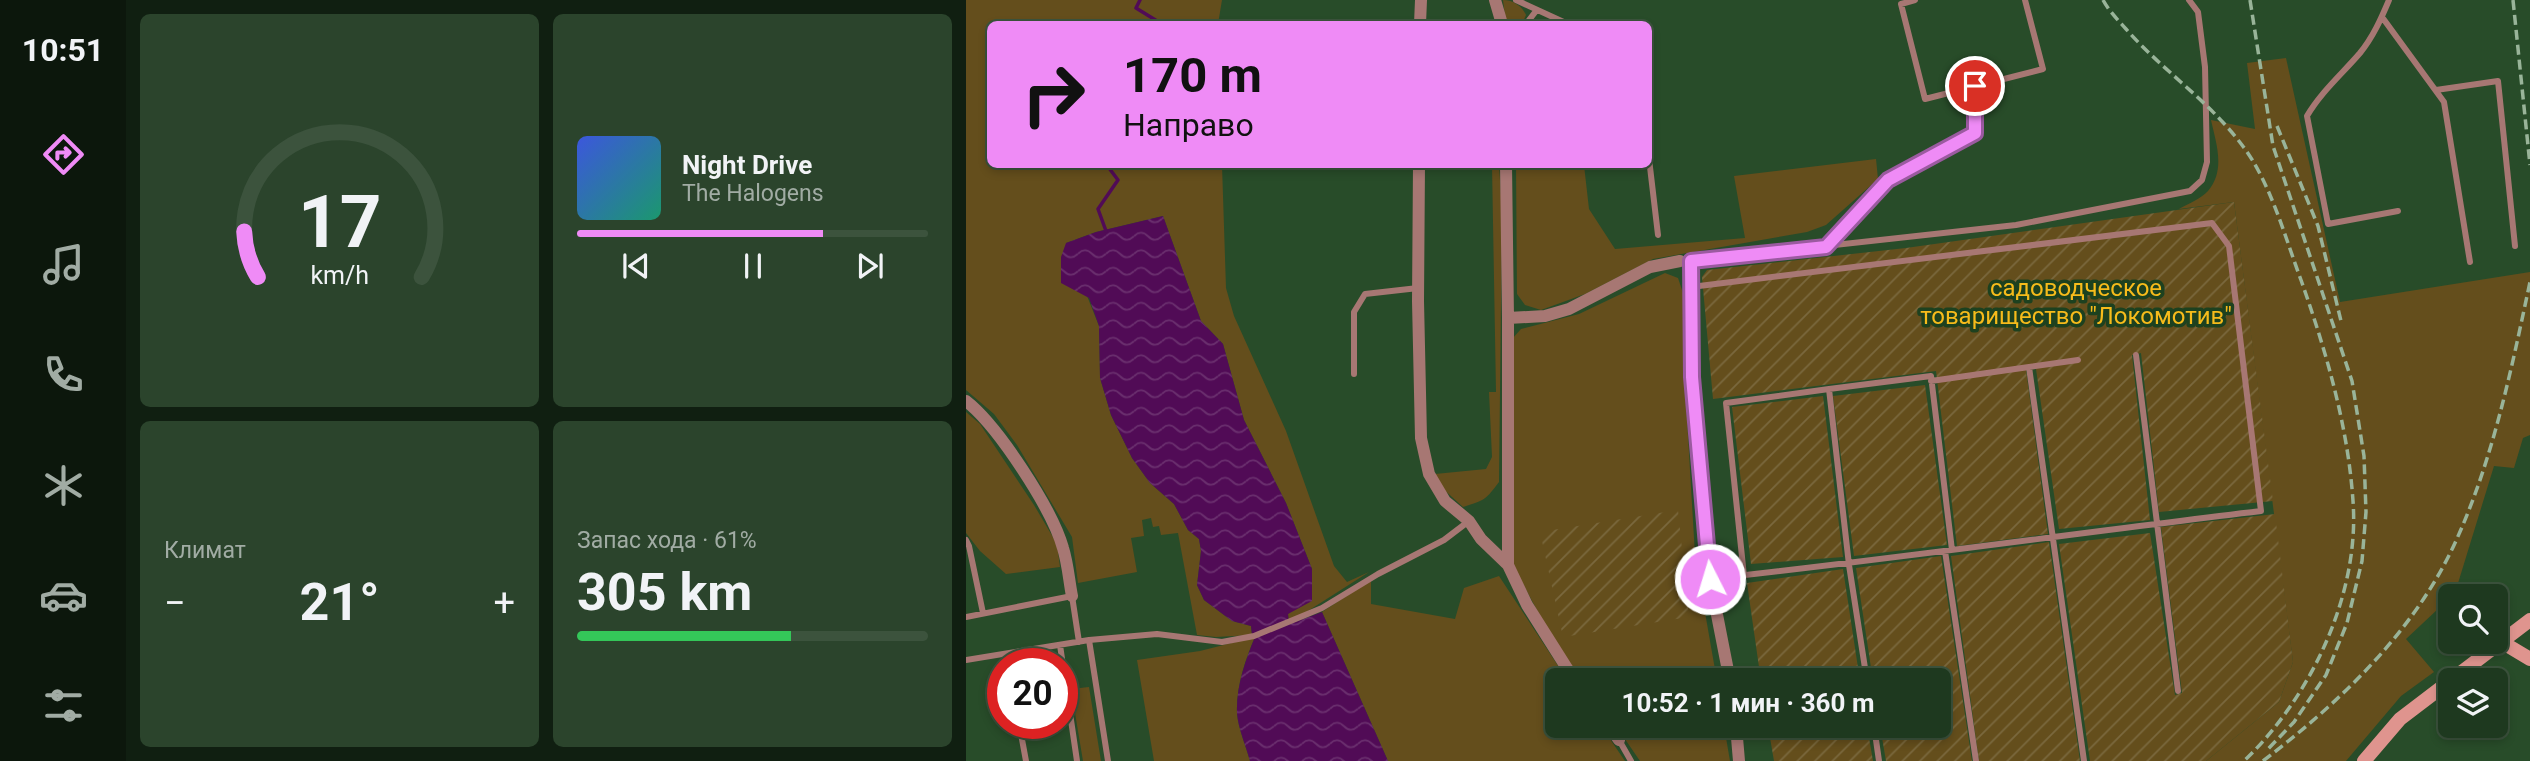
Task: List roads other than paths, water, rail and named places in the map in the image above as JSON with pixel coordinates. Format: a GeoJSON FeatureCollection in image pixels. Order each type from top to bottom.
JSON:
{"type":"FeatureCollection","features":[{"type":"Feature","properties":{"kind":"street"},"geometry":{"type":"LineString","coordinates":[[1420,21],[1421,0]]}},
{"type":"Feature","properties":{"kind":"street"},"geometry":{"type":"LineString","coordinates":[[1495,0],[1501,21]]}},
{"type":"Feature","properties":{"kind":"street"},"geometry":{"type":"LineString","coordinates":[[1419,168],[1421,438],[1429,474],[1445,501],[1469,521],[1481,538],[1508,565],[1527,605],[1567,668]]}},
{"type":"Feature","properties":{"kind":"street"},"geometry":{"type":"LineString","coordinates":[[1506,168],[1508,565]]}},
{"type":"Feature","properties":{"kind":"street"},"geometry":{"type":"LineString","coordinates":[[1508,318],[1556,314],[1650,267],[1686,261]]}},
{"type":"Feature","properties":{"kind":"street"},"geometry":{"type":"LineString","coordinates":[[966,401],[981,413],[993,429],[1052,519],[1064,550],[1072,596]]}},
{"type":"Feature","properties":{"kind":"street"},"geometry":{"type":"LineString","coordinates":[[1710,579],[1727,668]]}},
{"type":"Feature","properties":{"kind":"street"},"geometry":{"type":"LineString","coordinates":[[2508,635],[2530,620]]}},
{"type":"Feature","properties":{"kind":"street"},"geometry":{"type":"LineString","coordinates":[[2508,646],[2530,659]]}},
{"type":"Feature","properties":{"kind":"street"},"geometry":{"type":"LineString","coordinates":[[2364,761],[2400,719],[2483,654]]}},
{"type":"Feature","properties":{"kind":"street"},"geometry":{"type":"LineString","coordinates":[[1737,738],[1739,761]]}},
{"type":"Feature","properties":{"kind":"lane"},"geometry":{"type":"LineString","coordinates":[[1516,0],[1561,21]]}},
{"type":"Feature","properties":{"kind":"lane"},"geometry":{"type":"LineString","coordinates":[[1915,0],[1901,4],[1925,99],[2043,69],[2025,0]]}},
{"type":"Feature","properties":{"kind":"lane"},"geometry":{"type":"LineString","coordinates":[[1691,287],[2212,223],[2229,246],[2261,511],[2054,536],[1849,565],[1710,579],[1692,377],[1691,287],[1686,261],[2016,225],[2190,191],[2202,180],[2207,162],[2205,67],[2198,12],[2189,0]]}},
{"type":"Feature","properties":{"kind":"lane"},"geometry":{"type":"LineString","coordinates":[[2389,0],[2378,28],[2316,100],[2307,116],[2328,223],[2398,211]]}},
{"type":"Feature","properties":{"kind":"lane"},"geometry":{"type":"LineString","coordinates":[[1528,21],[1536,11]]}},
{"type":"Feature","properties":{"kind":"lane"},"geometry":{"type":"LineString","coordinates":[[2382,17],[2444,102],[2470,262]]}},
{"type":"Feature","properties":{"kind":"lane"},"geometry":{"type":"LineString","coordinates":[[2435,90],[2498,81],[2515,246]]}},
{"type":"Feature","properties":{"kind":"lane"},"geometry":{"type":"LineString","coordinates":[[1826,247],[1888,180],[1975,133],[1975,86]]}},
{"type":"Feature","properties":{"kind":"lane"},"geometry":{"type":"LineString","coordinates":[[1650,168],[1658,235]]}},
{"type":"Feature","properties":{"kind":"lane"},"geometry":{"type":"LineString","coordinates":[[1354,374],[1354,312],[1365,294],[1418,288]]}},
{"type":"Feature","properties":{"kind":"lane"},"geometry":{"type":"LineString","coordinates":[[2136,355],[2178,691]]}},
{"type":"Feature","properties":{"kind":"lane"},"geometry":{"type":"LineString","coordinates":[[1931,381],[2078,360]]}},
{"type":"Feature","properties":{"kind":"lane"},"geometry":{"type":"LineString","coordinates":[[2029,367],[2084,761]]}},
{"type":"Feature","properties":{"kind":"lane"},"geometry":{"type":"LineString","coordinates":[[1744,576],[1726,403],[1931,376],[1948,551],[1976,761]]}},
{"type":"Feature","properties":{"kind":"lane"},"geometry":{"type":"LineString","coordinates":[[1829,389],[1849,565],[1865,668]]}},
{"type":"Feature","properties":{"kind":"lane"},"geometry":{"type":"LineString","coordinates":[[1040,648],[1089,640],[1157,634],[1222,642],[1254,636],[1322,608],[1378,574],[1444,540],[1469,521]]}},
{"type":"Feature","properties":{"kind":"lane"},"geometry":{"type":"LineString","coordinates":[[966,540],[970,546],[983,613]]}},
{"type":"Feature","properties":{"kind":"lane"},"geometry":{"type":"LineString","coordinates":[[966,617],[1072,596],[1079,642]]}},
{"type":"Feature","properties":{"kind":"lane"},"geometry":{"type":"LineString","coordinates":[[1089,640],[1108,761]]}},
{"type":"Feature","properties":{"kind":"lane"},"geometry":{"type":"LineString","coordinates":[[1060,645],[1077,761]]}},
{"type":"Feature","properties":{"kind":"lane"},"geometry":{"type":"LineString","coordinates":[[966,660],[987,656]]}},
{"type":"Feature","properties":{"kind":"lane"},"geometry":{"type":"LineString","coordinates":[[1876,738],[1879,761]]}},
{"type":"Feature","properties":{"kind":"lane"},"geometry":{"type":"LineString","coordinates":[[1022,739],[1026,761]]}},
{"type":"Feature","properties":{"kind":"lane"},"geometry":{"type":"LineString","coordinates":[[1619,740],[1632,761]]}},
{"type":"Feature","properties":{"kind":"water"},"geometry":{"type":"Polygon","coordinates":[[[1163,216],[1201,321],[1223,344],[1244,420],[1286,503],[1312,569],[1312,601],[1288,614],[1289,623],[1252,635],[1251,626],[1232,621],[1204,600],[1197,585],[1201,551],[1199,539],[1188,530],[1174,504],[1150,483],[1132,458],[1111,415],[1100,378],[1099,326],[1089,298],[1061,283],[1061,257],[1066,243],[1096,232],[1163,216]]]}},
{"type":"Feature","properties":{"kind":"water"},"geometry":{"type":"Polygon","coordinates":[[[1322,612],[1388,761],[1250,761],[1239,725],[1237,703],[1242,674],[1255,637],[1322,612]]]}},
{"type":"Feature","properties":{"kind":"waterway"},"geometry":{"type":"LineString","coordinates":[[1140,0],[1136,8],[1157,21]]}},
{"type":"Feature","properties":{"kind":"waterway"},"geometry":{"type":"LineString","coordinates":[[1106,231],[1098,209],[1118,180],[1109,168]]}},
{"type":"Feature","properties":{"kind":"railway"},"geometry":{"type":"LineString","coordinates":[[2103,0],[2140,44],[2229,129],[2252,159],[2283,228],[2319,334],[2341,417],[2353,501],[2353,537],[2339,608],[2326,643],[2290,707],[2244,761]]}},
{"type":"Feature","properties":{"kind":"railway"},"geometry":{"type":"LineString","coordinates":[[2250,0],[2273,146],[2352,381],[2364,456],[2366,512],[2362,561],[2347,623],[2326,675],[2294,722],[2268,749]]}},
{"type":"Feature","properties":{"kind":"railway"},"geometry":{"type":"LineString","coordinates":[[2513,0],[2530,165]]}},
{"type":"Feature","properties":{"kind":"railway"},"geometry":{"type":"LineString","coordinates":[[2277,126],[2318,226],[2341,321]]}},
{"type":"Feature","properties":{"kind":"railway"},"geometry":{"type":"LineString","coordinates":[[2263,761],[2347,690],[2397,636],[2438,576],[2455,543],[2480,480],[2508,382],[2530,282]]}},
{"type":"Feature","properties":{"kind":"park label","name":"садоводческое товарищество \"Локомотив\""},"geometry":{"type":"Point","coordinates":[2076,302]}}]}
